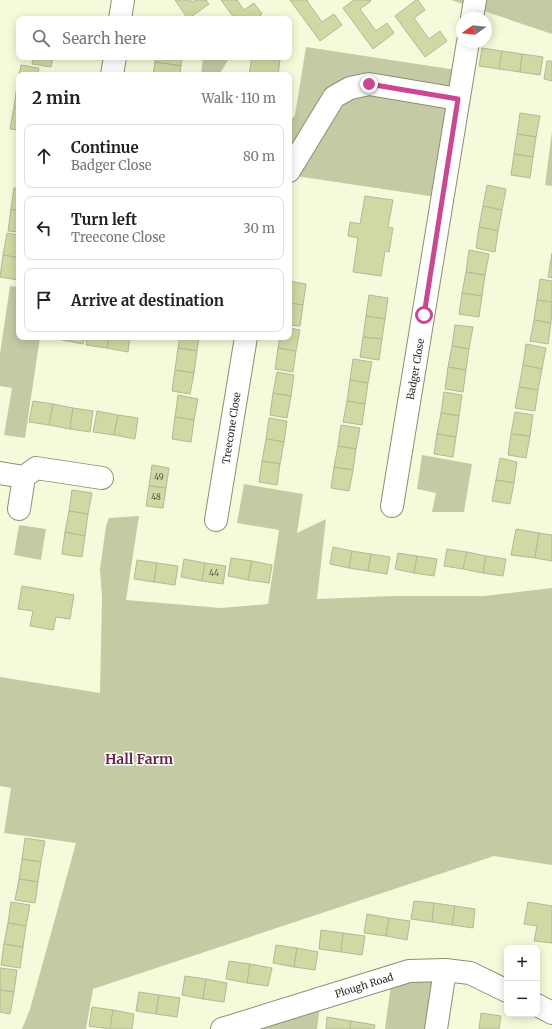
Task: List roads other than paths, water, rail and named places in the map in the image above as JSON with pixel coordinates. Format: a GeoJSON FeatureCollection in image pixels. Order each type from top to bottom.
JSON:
{"type":"FeatureCollection","features":[{"type":"Feature","properties":{"kind":"street"},"geometry":{"type":"LineString","coordinates":[[120,16],[123,0]]}},
{"type":"Feature","properties":{"kind":"street"},"geometry":{"type":"LineString","coordinates":[[473,12],[475,0]]}},
{"type":"Feature","properties":{"kind":"street","name":"Badger Close"},"geometry":{"type":"LineString","coordinates":[[392,506],[467,48]]}},
{"type":"Feature","properties":{"kind":"street"},"geometry":{"type":"LineString","coordinates":[[112,72],[114,60]]}},
{"type":"Feature","properties":{"kind":"street"},"geometry":{"type":"LineString","coordinates":[[292,166],[334,97],[350,88],[369,84],[458,99]]}},
{"type":"Feature","properties":{"kind":"street","name":"Treecone Close"},"geometry":{"type":"LineString","coordinates":[[216,520],[246,340]]}},
{"type":"Feature","properties":{"kind":"street"},"geometry":{"type":"LineString","coordinates":[[0,473],[24,476],[36,468],[102,478]]}},
{"type":"Feature","properties":{"kind":"street"},"geometry":{"type":"LineString","coordinates":[[19,509],[24,476]]}},
{"type":"Feature","properties":{"kind":"street"},"geometry":{"type":"LineString","coordinates":[[436,1029],[445,970]]}},
{"type":"Feature","properties":{"kind":"street","name":"Plough Road"},"geometry":{"type":"LineString","coordinates":[[222,1029],[271,1021],[409,971],[445,970],[470,973],[504,990]]}},
{"type":"Feature","properties":{"kind":"street"},"geometry":{"type":"LineString","coordinates":[[540,1007],[552,1013]]}},
{"type":"Feature","properties":{"kind":"district","name":"Hall Farm"},"geometry":{"type":"Point","coordinates":[139,759]}}]}
